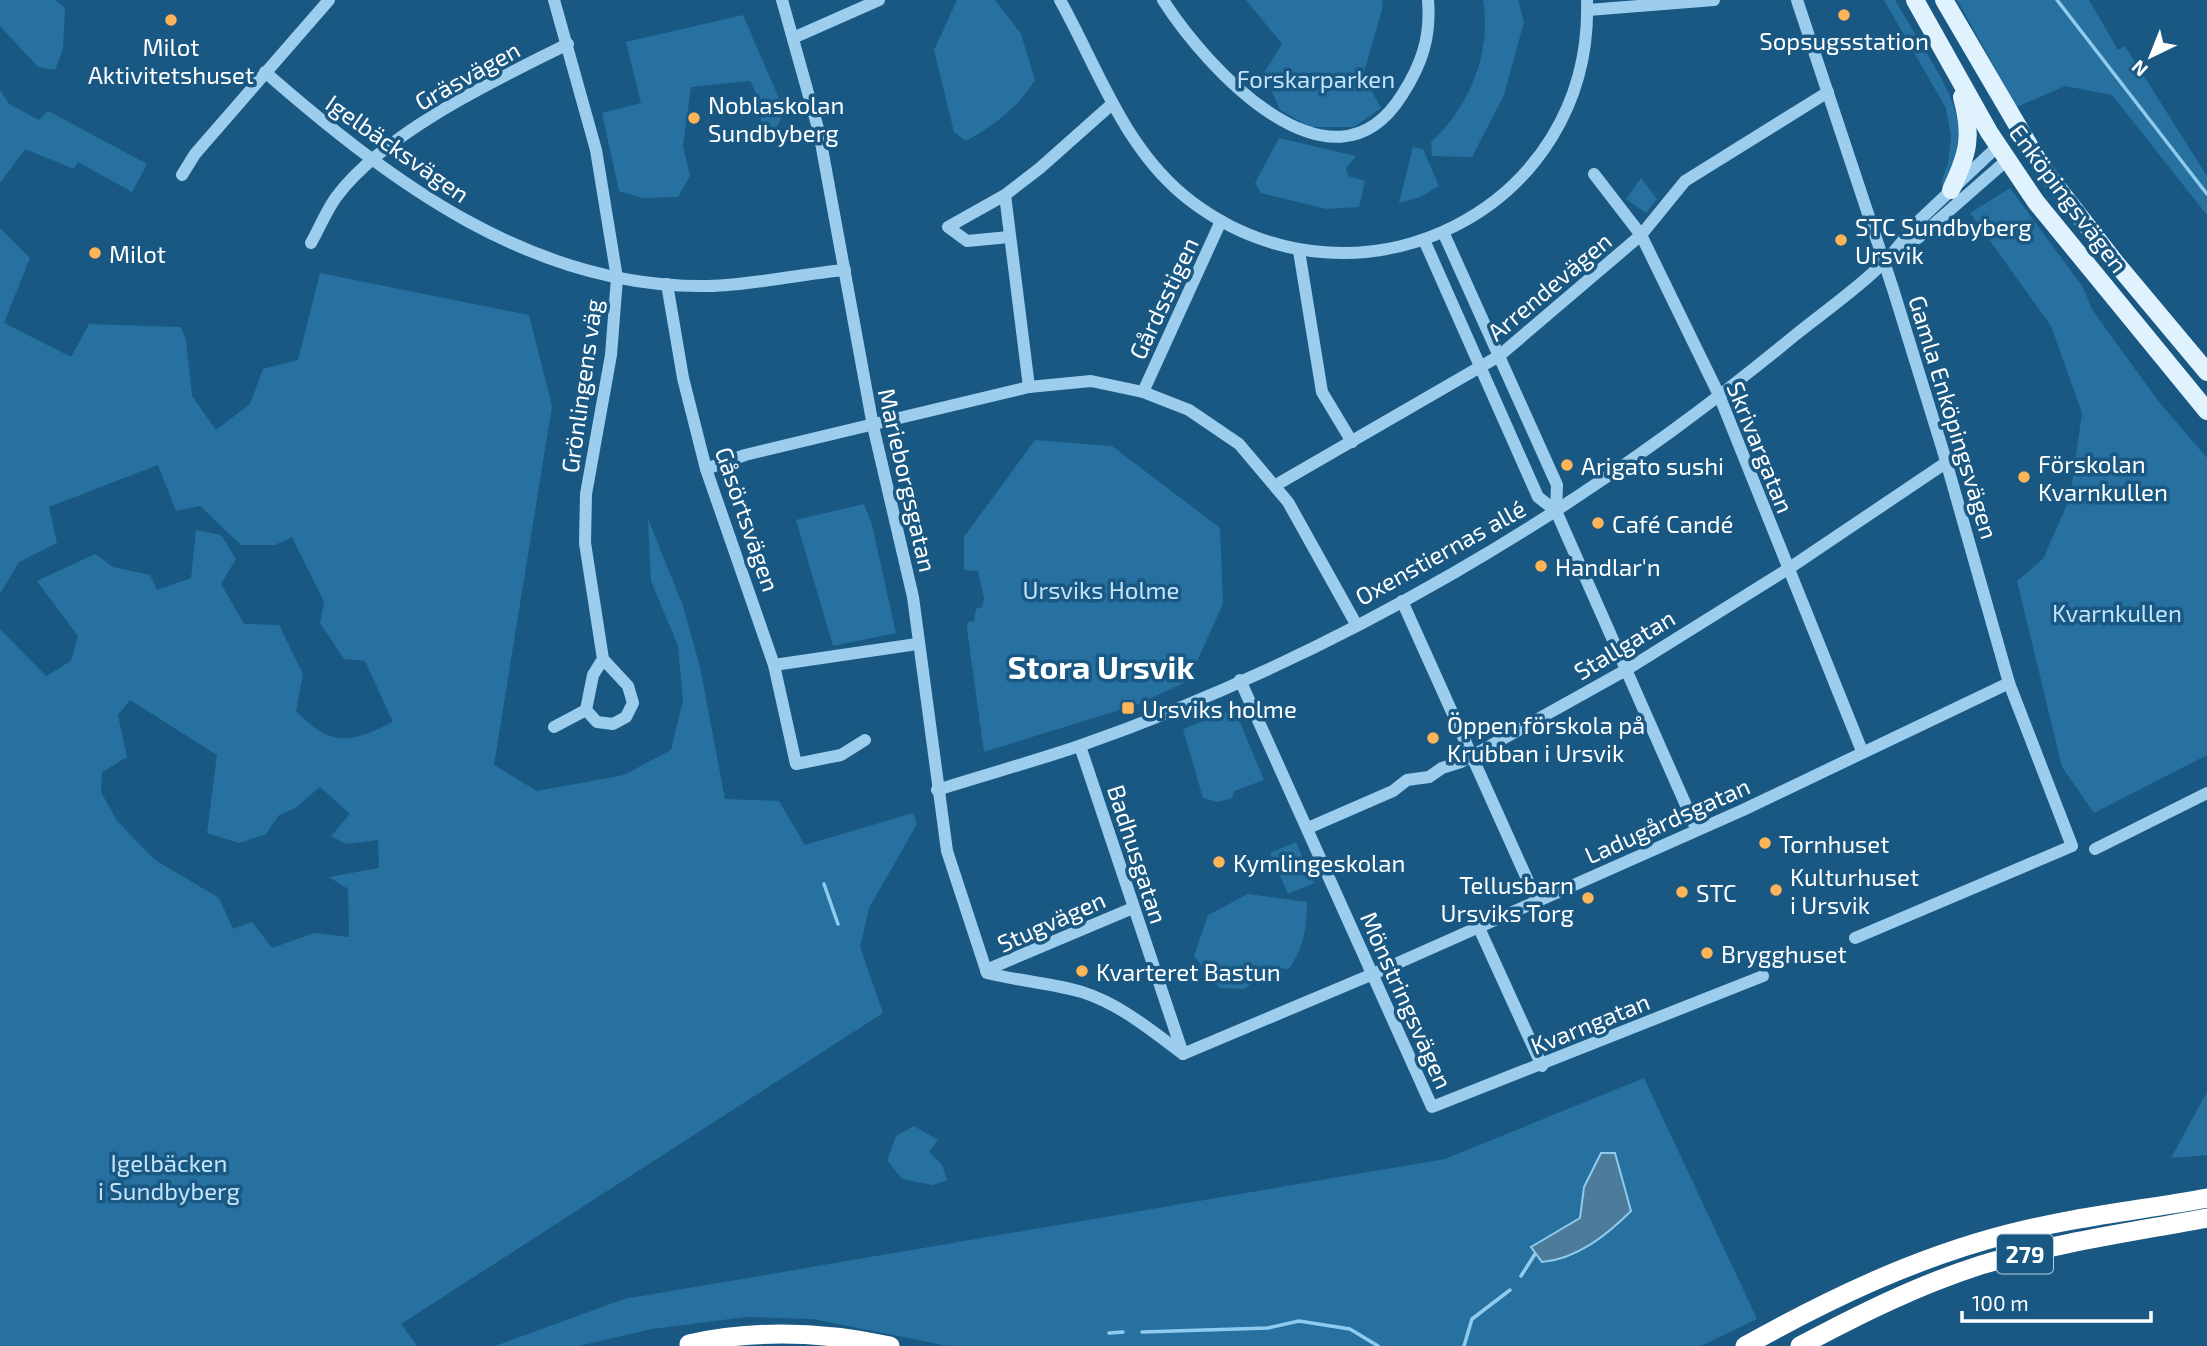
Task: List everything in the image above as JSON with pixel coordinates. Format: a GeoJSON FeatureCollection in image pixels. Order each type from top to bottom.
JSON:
{"type":"FeatureCollection","features":[{"type":"Feature","properties":{"kind":"highway","name":"279"},"geometry":{"type":"LineString","coordinates":[[1745,1346],[1842,1295],[1918,1263],[1975,1244],[2051,1224],[2207,1198]]}},
{"type":"Feature","properties":{"kind":"highway","name":"279"},"geometry":{"type":"LineString","coordinates":[[1800,1346],[1928,1284],[1982,1265],[2058,1245],[2207,1218]]}},
{"type":"Feature","properties":{"kind":"highway"},"geometry":{"type":"LineString","coordinates":[[681,1345],[754,1334],[840,1338],[890,1346]]}},
{"type":"Feature","properties":{"kind":"highway"},"geometry":{"type":"LineString","coordinates":[[681,1345],[738,1346]]}},
{"type":"Feature","properties":{"kind":"main road","name":"Enköpingsvägen"},"geometry":{"type":"LineString","coordinates":[[1915,0],[2003,153],[2045,214],[2207,411]]}},
{"type":"Feature","properties":{"kind":"main road","name":"Enköpingsvägen"},"geometry":{"type":"LineString","coordinates":[[1944,0],[2043,169],[2115,262],[2207,372]]}},
{"type":"Feature","properties":{"kind":"main road"},"geometry":{"type":"LineString","coordinates":[[1951,190],[1966,160],[1969,139],[1956,73]]}},
{"type":"Feature","properties":{"kind":"main road"},"geometry":{"type":"LineString","coordinates":[[2003,153],[2024,137]]}},
{"type":"Feature","properties":{"kind":"street"},"geometry":{"type":"LineString","coordinates":[[182,175],[265,72],[329,0]]}},
{"type":"Feature","properties":{"kind":"street","name":"Grönlingens väg"},"geometry":{"type":"LineString","coordinates":[[554,0],[596,150],[617,278],[611,355],[586,494],[585,543],[603,659]]}},
{"type":"Feature","properties":{"kind":"street","name":"Marieborgsgatan"},"geometry":{"type":"LineString","coordinates":[[782,0],[819,132],[873,426],[913,597],[917,644],[947,851],[986,970]]}},
{"type":"Feature","properties":{"kind":"street"},"geometry":{"type":"LineString","coordinates":[[793,38],[860,5],[879,0]]}},
{"type":"Feature","properties":{"kind":"street"},"geometry":{"type":"LineString","coordinates":[[1060,0],[1112,104],[1132,138],[1160,174],[1192,202],[1221,221],[1299,251],[1375,251],[1444,234],[1508,191],[1530,169],[1552,140],[1579,75],[1588,5],[1713,0]]}},
{"type":"Feature","properties":{"kind":"street"},"geometry":{"type":"LineString","coordinates":[[1163,0],[1208,62],[1243,94],[1278,119],[1315,135],[1350,136],[1386,117],[1419,69],[1430,28],[1428,0]]}},
{"type":"Feature","properties":{"kind":"street","name":"Gamla Enköpingsvägen"},"geometry":{"type":"LineString","coordinates":[[1797,0],[1885,261],[1947,462],[2009,683],[2072,846],[1854,938]]}},
{"type":"Feature","properties":{"kind":"street","name":"Gräsvägen"},"geometry":{"type":"LineString","coordinates":[[311,243],[337,196],[372,160],[430,118],[568,44]]}},
{"type":"Feature","properties":{"kind":"street","name":"Igelbäcksvägen"},"geometry":{"type":"LineString","coordinates":[[265,72],[372,160],[432,203],[545,259],[617,278],[667,285],[749,284],[845,270]]}},
{"type":"Feature","properties":{"kind":"street","name":"Arrendevägen"},"geometry":{"type":"LineString","coordinates":[[1276,485],[1431,398],[1499,356],[1641,235],[1685,181],[1828,92]]}},
{"type":"Feature","properties":{"kind":"street"},"geometry":{"type":"LineString","coordinates":[[1009,237],[967,241],[948,227],[1005,195],[1040,169],[1112,104]]}},
{"type":"Feature","properties":{"kind":"street","name":"Oxenstiernas allé"},"geometry":{"type":"LineString","coordinates":[[937,790],[1080,746],[1240,680],[1402,601],[1556,511],[1639,456],[1719,395],[1885,261],[1903,243],[1910,229],[1951,190],[2003,153]]}},
{"type":"Feature","properties":{"kind":"street","name":"Oxenstiernas allé"},"geometry":{"type":"LineString","coordinates":[[1903,243],[1919,238],[2003,153]]}},
{"type":"Feature","properties":{"kind":"street","name":"Skrivargatan"},"geometry":{"type":"LineString","coordinates":[[1594,174],[1641,235],[1719,395],[1863,751]]}},
{"type":"Feature","properties":{"kind":"street"},"geometry":{"type":"LineString","coordinates":[[1005,195],[1029,387]]}},
{"type":"Feature","properties":{"kind":"street","name":"Gårdsstigen"},"geometry":{"type":"LineString","coordinates":[[1143,392],[1221,221]]}},
{"type":"Feature","properties":{"kind":"street"},"geometry":{"type":"LineString","coordinates":[[1444,234],[1557,485],[1556,511],[1696,828]]}},
{"type":"Feature","properties":{"kind":"street"},"geometry":{"type":"LineString","coordinates":[[1424,240],[1538,497],[1556,511]]}},
{"type":"Feature","properties":{"kind":"street"},"geometry":{"type":"LineString","coordinates":[[1299,251],[1322,392],[1352,442]]}},
{"type":"Feature","properties":{"kind":"street","name":"Gåsörtsvägen"},"geometry":{"type":"LineString","coordinates":[[667,285],[683,378],[706,469],[774,664],[796,764],[841,755],[865,740]]}},
{"type":"Feature","properties":{"kind":"street"},"geometry":{"type":"LineString","coordinates":[[706,469],[745,455],[1029,387],[1091,381],[1143,392],[1189,410],[1238,444],[1276,485],[1301,523],[1356,624]]}},
{"type":"Feature","properties":{"kind":"street"},"geometry":{"type":"LineString","coordinates":[[1524,466],[1543,457]]}},
{"type":"Feature","properties":{"kind":"street","name":"Stallgatan"},"geometry":{"type":"LineString","coordinates":[[1308,828],[1393,790],[1407,780],[1429,777],[1442,768],[1461,762],[1626,670],[1788,569],[1947,462]]}},
{"type":"Feature","properties":{"kind":"street"},"geometry":{"type":"LineString","coordinates":[[1402,601],[1537,901]]}},
{"type":"Feature","properties":{"kind":"street"},"geometry":{"type":"LineString","coordinates":[[774,664],[917,644]]}},
{"type":"Feature","properties":{"kind":"street"},"geometry":{"type":"LineString","coordinates":[[603,659],[628,686],[633,703],[626,717],[613,724],[597,722],[586,710],[593,676],[603,659]]}},
{"type":"Feature","properties":{"kind":"street","name":"Mönstringsvägen"},"geometry":{"type":"LineString","coordinates":[[1240,680],[1432,1107]]}},
{"type":"Feature","properties":{"kind":"street","name":"Ladugårdsgatan"},"geometry":{"type":"LineString","coordinates":[[1184,1054],[1479,928],[1696,828],[1743,810],[2009,683]]}},
{"type":"Feature","properties":{"kind":"street"},"geometry":{"type":"LineString","coordinates":[[554,727],[586,710]]}},
{"type":"Feature","properties":{"kind":"street","name":"Badhusgatan"},"geometry":{"type":"LineString","coordinates":[[1080,746],[1184,1054]]}},
{"type":"Feature","properties":{"kind":"street"},"geometry":{"type":"LineString","coordinates":[[2095,849],[2207,793]]}},
{"type":"Feature","properties":{"kind":"street","name":"Stugvägen"},"geometry":{"type":"LineString","coordinates":[[986,970],[1133,908]]}},
{"type":"Feature","properties":{"kind":"street"},"geometry":{"type":"LineString","coordinates":[[1479,928],[1542,1066]]}},
{"type":"Feature","properties":{"kind":"street"},"geometry":{"type":"LineString","coordinates":[[986,970],[987,973],[1017,981],[1082,992],[1130,1014],[1184,1054]]}},
{"type":"Feature","properties":{"kind":"street","name":"Kvarngatan"},"geometry":{"type":"LineString","coordinates":[[1432,1107],[1542,1066],[1763,976]]}},
{"type":"Feature","properties":{"kind":"green space"},"geometry":{"type":"Polygon","coordinates":[[[0,0],[55,0],[65,8],[63,49],[55,70],[38,67],[0,26],[0,0]]]}},
{"type":"Feature","properties":{"kind":"green space"},"geometry":{"type":"Polygon","coordinates":[[[957,0],[995,0],[1021,34],[1035,80],[1005,115],[966,141],[954,132],[934,50],[957,0]]]}},
{"type":"Feature","properties":{"kind":"green space","name":"Forskarparken"},"geometry":{"type":"Polygon","coordinates":[[[1246,0],[1382,0],[1383,6],[1363,76],[1381,108],[1354,127],[1310,127],[1280,110],[1264,73],[1282,44],[1246,0]]]}},
{"type":"Feature","properties":{"kind":"green space"},"geometry":{"type":"Polygon","coordinates":[[[1483,0],[1518,0],[1524,22],[1504,95],[1472,157],[1432,156],[1431,142],[1457,112],[1475,77],[1484,39],[1483,0]]]}},
{"type":"Feature","properties":{"kind":"green space"},"geometry":{"type":"Polygon","coordinates":[[[1884,0],[1895,0],[1941,79],[1956,111],[1960,141],[1954,165],[1944,187],[1941,183],[1948,163],[1951,137],[1946,108],[1884,0]]]}},
{"type":"Feature","properties":{"kind":"green space"},"geometry":{"type":"Polygon","coordinates":[[[1957,0],[2089,0],[2118,50],[2125,46],[2207,176],[2207,215],[2112,95],[2065,86],[2017,107],[1957,0]]]}},
{"type":"Feature","properties":{"kind":"green space"},"geometry":{"type":"Polygon","coordinates":[[[743,15],[784,110],[771,143],[761,133],[761,103],[750,81],[691,87],[683,146],[690,176],[678,197],[642,198],[619,191],[602,113],[641,103],[626,42],[743,15]]]}},
{"type":"Feature","properties":{"kind":"green space"},"geometry":{"type":"Polygon","coordinates":[[[0,90],[9,104],[39,120],[48,111],[147,164],[132,192],[78,162],[74,169],[25,149],[0,183],[0,90]]]}},
{"type":"Feature","properties":{"kind":"green space"},"geometry":{"type":"Polygon","coordinates":[[[1279,138],[1356,156],[1346,168],[1348,176],[1365,181],[1359,207],[1327,209],[1261,193],[1255,183],[1279,138]]]}},
{"type":"Feature","properties":{"kind":"green space"},"geometry":{"type":"Polygon","coordinates":[[[1413,147],[1423,149],[1439,186],[1420,197],[1399,203],[1413,147]]]}},
{"type":"Feature","properties":{"kind":"green space"},"geometry":{"type":"Polygon","coordinates":[[[1641,178],[1657,199],[1646,213],[1626,199],[1641,178]]]}},
{"type":"Feature","properties":{"kind":"green space","name":"Kvarnkullen"},"geometry":{"type":"Polygon","coordinates":[[[2010,188],[2082,286],[2093,311],[2159,402],[2207,458],[2207,755],[2094,813],[2062,767],[2017,581],[2043,559],[2070,498],[2082,413],[2051,326],[1970,213],[2010,188]]]}},
{"type":"Feature","properties":{"kind":"green space","name":"Igelbäcken i Sundbyberg"},"geometry":{"type":"Polygon","coordinates":[[[0,228],[30,258],[4,323],[71,357],[89,324],[181,327],[186,340],[192,396],[216,430],[250,404],[263,369],[298,360],[320,273],[529,315],[552,406],[494,765],[537,791],[624,775],[671,750],[683,700],[678,646],[651,581],[648,519],[683,606],[700,667],[725,799],[779,801],[805,845],[913,813],[917,824],[869,908],[860,947],[883,1013],[401,1324],[417,1346],[0,1346],[0,629],[46,676],[71,661],[78,636],[37,581],[95,554],[113,567],[150,575],[157,590],[191,578],[196,530],[221,535],[236,559],[221,584],[244,624],[279,625],[303,674],[296,711],[320,731],[342,738],[353,738],[393,722],[365,661],[344,659],[320,623],[324,602],[292,537],[275,545],[241,545],[200,506],[176,511],[158,465],[49,507],[57,543],[19,562],[0,594],[0,228]],[[130,700],[118,715],[127,757],[102,772],[101,792],[117,821],[155,860],[219,898],[233,929],[252,922],[272,948],[314,933],[349,937],[348,889],[329,877],[379,868],[378,840],[346,844],[331,836],[350,814],[320,787],[295,808],[279,815],[266,834],[239,843],[207,833],[217,755],[130,700]]]}},
{"type":"Feature","properties":{"kind":"green space","name":"Ursviks Holme"},"geometry":{"type":"Polygon","coordinates":[[[1035,440],[1112,446],[1220,528],[1223,604],[1188,681],[1139,704],[984,752],[967,629],[968,622],[974,621],[976,609],[982,607],[984,598],[978,571],[964,570],[964,537],[1035,440]]]}},
{"type":"Feature","properties":{"kind":"green space"},"geometry":{"type":"Polygon","coordinates":[[[864,504],[872,525],[896,633],[833,646],[796,520],[864,504]]]}},
{"type":"Feature","properties":{"kind":"green space"},"geometry":{"type":"Polygon","coordinates":[[[1234,708],[1264,780],[1234,791],[1232,798],[1218,802],[1203,798],[1183,729],[1234,708]]]}},
{"type":"Feature","properties":{"kind":"green space"},"geometry":{"type":"Polygon","coordinates":[[[1296,842],[1314,883],[1288,894],[1270,853],[1296,842]]]}},
{"type":"Feature","properties":{"kind":"green space"},"geometry":{"type":"Polygon","coordinates":[[[1248,894],[1307,902],[1301,945],[1289,969],[1273,968],[1244,989],[1220,988],[1194,956],[1208,915],[1248,894]]]}},
{"type":"Feature","properties":{"kind":"green space"},"geometry":{"type":"Polygon","coordinates":[[[1644,1078],[1757,1319],[1701,1346],[948,1346],[813,1319],[746,1317],[652,1329],[579,1346],[495,1346],[624,1299],[1445,1159],[1644,1078]]]}},
{"type":"Feature","properties":{"kind":"green space"},"geometry":{"type":"Polygon","coordinates":[[[2207,1092],[2207,1155],[2171,1158],[2207,1092]]]}},
{"type":"Feature","properties":{"kind":"green space"},"geometry":{"type":"Polygon","coordinates":[[[914,1126],[938,1140],[929,1152],[942,1165],[947,1180],[933,1185],[902,1179],[887,1160],[896,1136],[914,1126]]]}},
{"type":"Feature","properties":{"kind":"shaded area"},"geometry":{"type":"Polygon","coordinates":[[[1601,1153],[1615,1153],[1631,1211],[1612,1229],[1579,1251],[1542,1262],[1531,1247],[1580,1218],[1584,1187],[1601,1153]]]}},
{"type":"Feature","properties":{"kind":"waterway"},"geometry":{"type":"LineString","coordinates":[[2057,0],[2207,194]]}},
{"type":"Feature","properties":{"kind":"waterway"},"geometry":{"type":"LineString","coordinates":[[824,884],[838,924]]}},
{"type":"Feature","properties":{"kind":"waterway"},"geometry":{"type":"LineString","coordinates":[[1521,1276],[1535,1254]]}},
{"type":"Feature","properties":{"kind":"waterway"},"geometry":{"type":"LineString","coordinates":[[1464,1346],[1472,1319],[1510,1290]]}},
{"type":"Feature","properties":{"kind":"waterway"},"geometry":{"type":"LineString","coordinates":[[1142,1332],[1268,1328],[1299,1321],[1350,1329],[1378,1346]]}},
{"type":"Feature","properties":{"kind":"waterway"},"geometry":{"type":"LineString","coordinates":[[1109,1333],[1123,1332]]}},
{"type":"Feature","properties":{"kind":"place","name":"Sopsugsstation"},"geometry":{"type":"Point","coordinates":[1844,15]}},
{"type":"Feature","properties":{"kind":"place","name":"Milot Aktivitetshuset"},"geometry":{"type":"Point","coordinates":[171,20]}},
{"type":"Feature","properties":{"kind":"place","name":"Noblaskolan Sundbyberg"},"geometry":{"type":"Point","coordinates":[694,118]}},
{"type":"Feature","properties":{"kind":"place","name":"STC Sundbyberg Ursvik"},"geometry":{"type":"Point","coordinates":[1841,240]}},
{"type":"Feature","properties":{"kind":"place","name":"Milot"},"geometry":{"type":"Point","coordinates":[95,253]}},
{"type":"Feature","properties":{"kind":"place","name":"Arigato sushi"},"geometry":{"type":"Point","coordinates":[1567,465]}},
{"type":"Feature","properties":{"kind":"place","name":"Förskolan Kvarnkullen"},"geometry":{"type":"Point","coordinates":[2024,477]}},
{"type":"Feature","properties":{"kind":"place","name":"Café Candé"},"geometry":{"type":"Point","coordinates":[1598,523]}},
{"type":"Feature","properties":{"kind":"place","name":"Handlar'n"},"geometry":{"type":"Point","coordinates":[1541,566]}},
{"type":"Feature","properties":{"kind":"place","name":"Ursviks holme"},"geometry":{"type":"Point","coordinates":[1128,708]}},
{"type":"Feature","properties":{"kind":"place","name":"Öppen förskola på Krubban i Ursvik"},"geometry":{"type":"Point","coordinates":[1433,738]}},
{"type":"Feature","properties":{"kind":"place","name":"Tornhuset"},"geometry":{"type":"Point","coordinates":[1765,843]}},
{"type":"Feature","properties":{"kind":"place","name":"Kymlingeskolan"},"geometry":{"type":"Point","coordinates":[1219,862]}},
{"type":"Feature","properties":{"kind":"place","name":"Kulturhuset i Ursvik"},"geometry":{"type":"Point","coordinates":[1776,890]}},
{"type":"Feature","properties":{"kind":"place","name":"STC"},"geometry":{"type":"Point","coordinates":[1682,892]}},
{"type":"Feature","properties":{"kind":"place","name":"Tellusbarn Ursviks Torg"},"geometry":{"type":"Point","coordinates":[1588,898]}},
{"type":"Feature","properties":{"kind":"place","name":"Brygghuset"},"geometry":{"type":"Point","coordinates":[1707,953]}},
{"type":"Feature","properties":{"kind":"place","name":"Kvarteret Bastun"},"geometry":{"type":"Point","coordinates":[1082,971]}},
{"type":"Feature","properties":{"kind":"district","name":"Stora Ursvik"},"geometry":{"type":"Point","coordinates":[1101,666]}}]}
